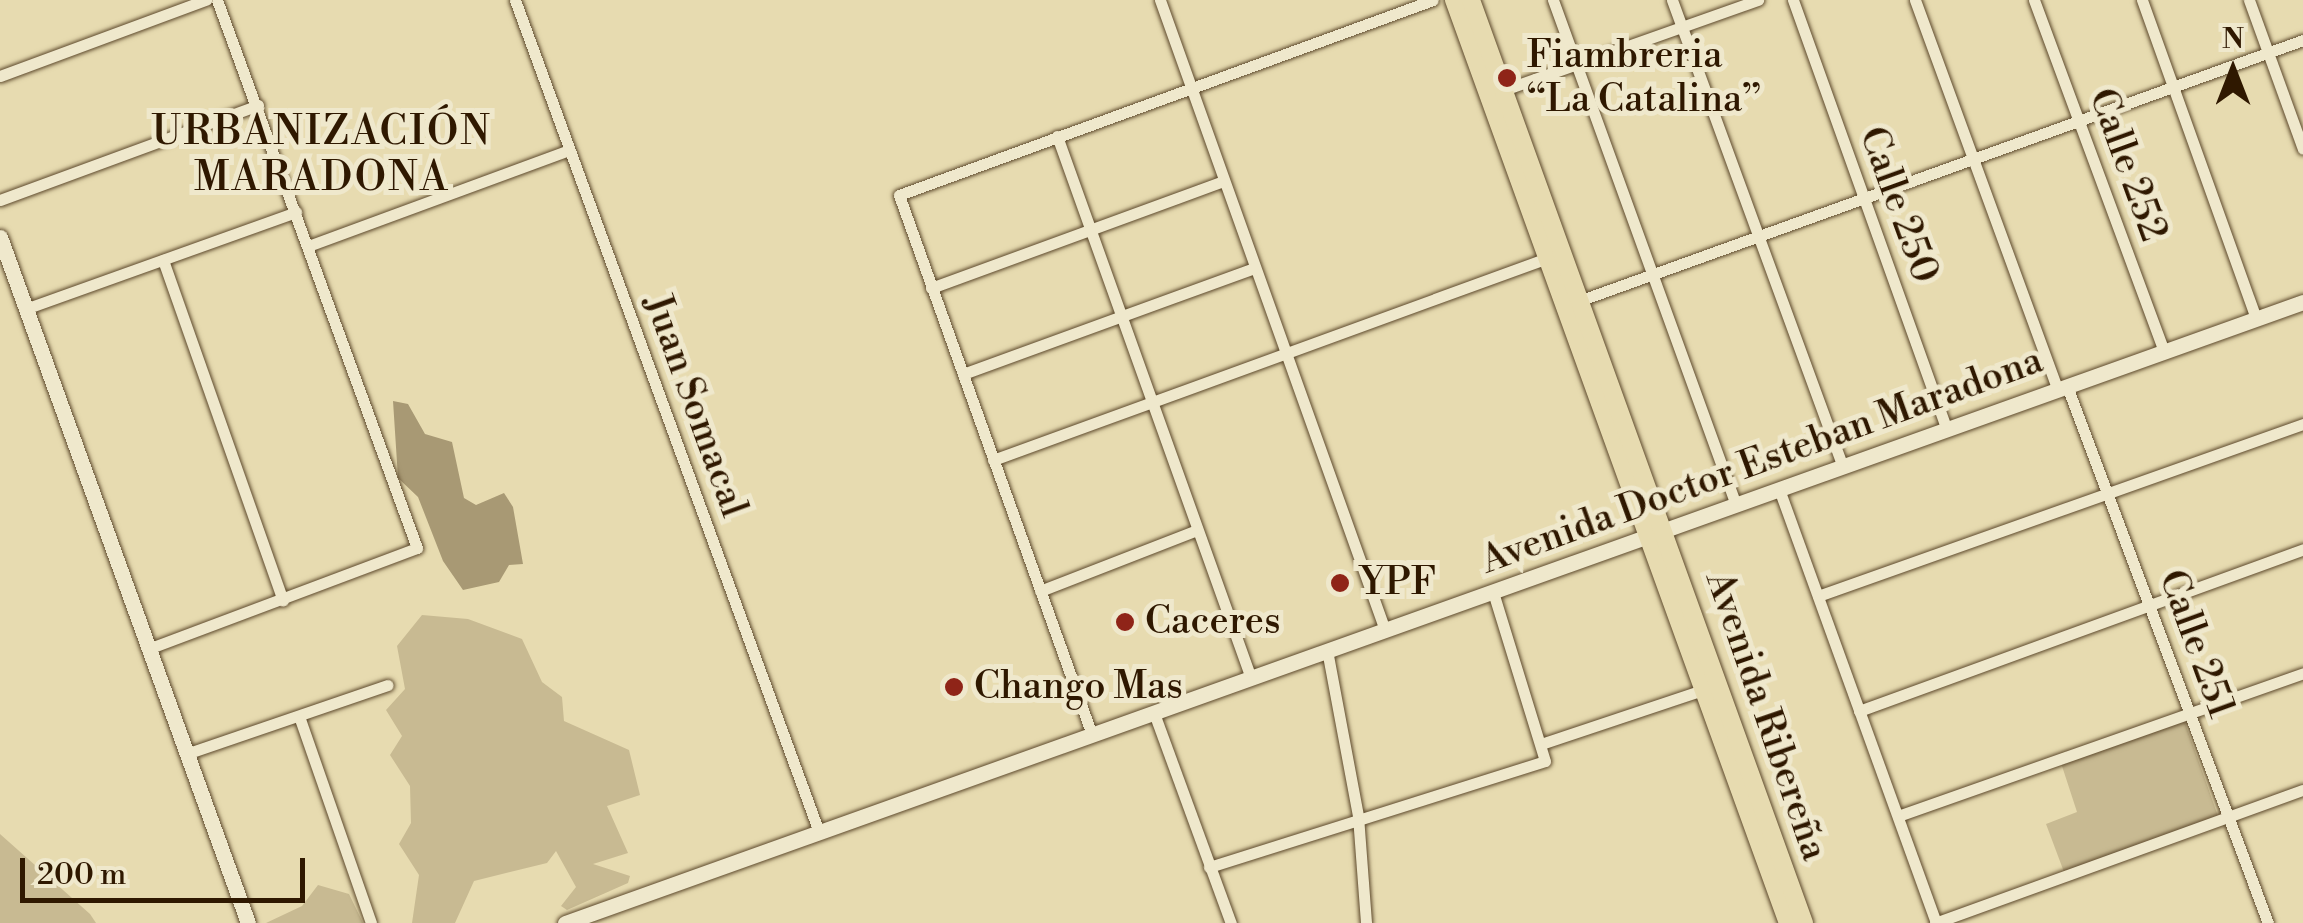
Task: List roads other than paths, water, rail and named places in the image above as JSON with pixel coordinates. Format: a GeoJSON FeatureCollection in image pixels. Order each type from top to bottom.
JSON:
{"type":"FeatureCollection","features":[{"type":"Feature","properties":{"kind":"main road"},"geometry":{"type":"LineString","coordinates":[[1454,0],[1496,93],[1574,303]]}},
{"type":"Feature","properties":{"kind":"main road"},"geometry":{"type":"LineString","coordinates":[[1471,0],[1496,93],[1550,257],[1574,303]]}},
{"type":"Feature","properties":{"kind":"main road"},"geometry":{"type":"LineString","coordinates":[[0,236],[248,923]]}},
{"type":"Feature","properties":{"kind":"main road","name":"Avenida Doctor Esteban Maradona"},"geometry":{"type":"LineString","coordinates":[[565,923],[2303,302]]}},
{"type":"Feature","properties":{"kind":"main road","name":"Avenida Ribereña"},"geometry":{"type":"LineString","coordinates":[[1574,303],[1804,923]]}},
{"type":"Feature","properties":{"kind":"main road","name":"Avenida Ribereña"},"geometry":{"type":"LineString","coordinates":[[1714,685],[1788,923]]}},
{"type":"Feature","properties":{"kind":"street"},"geometry":{"type":"LineString","coordinates":[[0,76],[206,0]]}},
{"type":"Feature","properties":{"kind":"street"},"geometry":{"type":"LineString","coordinates":[[148,649],[283,602],[417,548],[311,245],[217,0]]}},
{"type":"Feature","properties":{"kind":"street","name":"Juan Somacal"},"geometry":{"type":"LineString","coordinates":[[515,0],[818,832]]}},
{"type":"Feature","properties":{"kind":"street"},"geometry":{"type":"LineString","coordinates":[[1160,0],[1385,630]]}},
{"type":"Feature","properties":{"kind":"street"},"geometry":{"type":"LineString","coordinates":[[1092,735],[899,195],[1433,0]]}},
{"type":"Feature","properties":{"kind":"street"},"geometry":{"type":"LineString","coordinates":[[1553,0],[1736,504]]}},
{"type":"Feature","properties":{"kind":"street"},"geometry":{"type":"LineString","coordinates":[[1672,0],[1843,466]]}},
{"type":"Feature","properties":{"kind":"street"},"geometry":{"type":"LineString","coordinates":[[1496,93],[1758,0]]}},
{"type":"Feature","properties":{"kind":"street","name":"Calle 250"},"geometry":{"type":"LineString","coordinates":[[1792,0],[1947,429]]}},
{"type":"Feature","properties":{"kind":"street","name":"Calle 251"},"geometry":{"type":"LineString","coordinates":[[1914,0],[2063,388],[2108,493],[2268,923]]}},
{"type":"Feature","properties":{"kind":"street","name":"Calle 252"},"geometry":{"type":"LineString","coordinates":[[2034,0],[2164,352]]}},
{"type":"Feature","properties":{"kind":"street"},"geometry":{"type":"LineString","coordinates":[[2142,0],[2256,318]]}},
{"type":"Feature","properties":{"kind":"street"},"geometry":{"type":"LineString","coordinates":[[2250,0],[2303,149]]}},
{"type":"Feature","properties":{"kind":"street"},"geometry":{"type":"LineString","coordinates":[[1574,303],[2303,40]]}},
{"type":"Feature","properties":{"kind":"street"},"geometry":{"type":"LineString","coordinates":[[0,200],[258,106]]}},
{"type":"Feature","properties":{"kind":"street"},"geometry":{"type":"LineString","coordinates":[[1057,136],[1251,678]]}},
{"type":"Feature","properties":{"kind":"street"},"geometry":{"type":"LineString","coordinates":[[311,245],[569,150]]}},
{"type":"Feature","properties":{"kind":"street"},"geometry":{"type":"LineString","coordinates":[[931,288],[1222,181]]}},
{"type":"Feature","properties":{"kind":"street"},"geometry":{"type":"LineString","coordinates":[[25,310],[296,212]]}},
{"type":"Feature","properties":{"kind":"street"},"geometry":{"type":"LineString","coordinates":[[993,460],[1550,257]]}},
{"type":"Feature","properties":{"kind":"street"},"geometry":{"type":"LineString","coordinates":[[163,260],[283,602]]}},
{"type":"Feature","properties":{"kind":"street"},"geometry":{"type":"LineString","coordinates":[[963,374],[1254,268]]}},
{"type":"Feature","properties":{"kind":"street"},"geometry":{"type":"LineString","coordinates":[[1818,596],[2303,424]]}},
{"type":"Feature","properties":{"kind":"street"},"geometry":{"type":"LineString","coordinates":[[1779,489],[1936,923],[2303,790]]}},
{"type":"Feature","properties":{"kind":"street"},"geometry":{"type":"LineString","coordinates":[[1040,590],[1197,530]]}},
{"type":"Feature","properties":{"kind":"street"},"geometry":{"type":"LineString","coordinates":[[1859,711],[2303,549]]}},
{"type":"Feature","properties":{"kind":"street"},"geometry":{"type":"LineString","coordinates":[[1209,867],[1358,816],[1546,760],[1493,592]]}},
{"type":"Feature","properties":{"kind":"street"},"geometry":{"type":"LineString","coordinates":[[1327,650],[1358,816],[1366,923]]}},
{"type":"Feature","properties":{"kind":"street"},"geometry":{"type":"LineString","coordinates":[[1898,816],[2303,673]]}},
{"type":"Feature","properties":{"kind":"street"},"geometry":{"type":"LineString","coordinates":[[186,754],[300,719],[387,685]]}},
{"type":"Feature","properties":{"kind":"street"},"geometry":{"type":"LineString","coordinates":[[1541,744],[1714,685]]}},
{"type":"Feature","properties":{"kind":"street"},"geometry":{"type":"LineString","coordinates":[[1154,713],[1231,923]]}},
{"type":"Feature","properties":{"kind":"street"},"geometry":{"type":"LineString","coordinates":[[300,719],[372,923]]}},
{"type":"Feature","properties":{"kind":"place","name":"Fiambreria “La Catalina”"},"geometry":{"type":"Point","coordinates":[1507,78]}},
{"type":"Feature","properties":{"kind":"place","name":"YPF"},"geometry":{"type":"Point","coordinates":[1340,583]}},
{"type":"Feature","properties":{"kind":"place","name":"Caceres"},"geometry":{"type":"Point","coordinates":[1125,622]}},
{"type":"Feature","properties":{"kind":"place","name":"Chango Mas"},"geometry":{"type":"Point","coordinates":[954,687]}},
{"type":"Feature","properties":{"kind":"district","name":"URBANIZACIÓN MARADONA"},"geometry":{"type":"Point","coordinates":[322,155]}}]}
